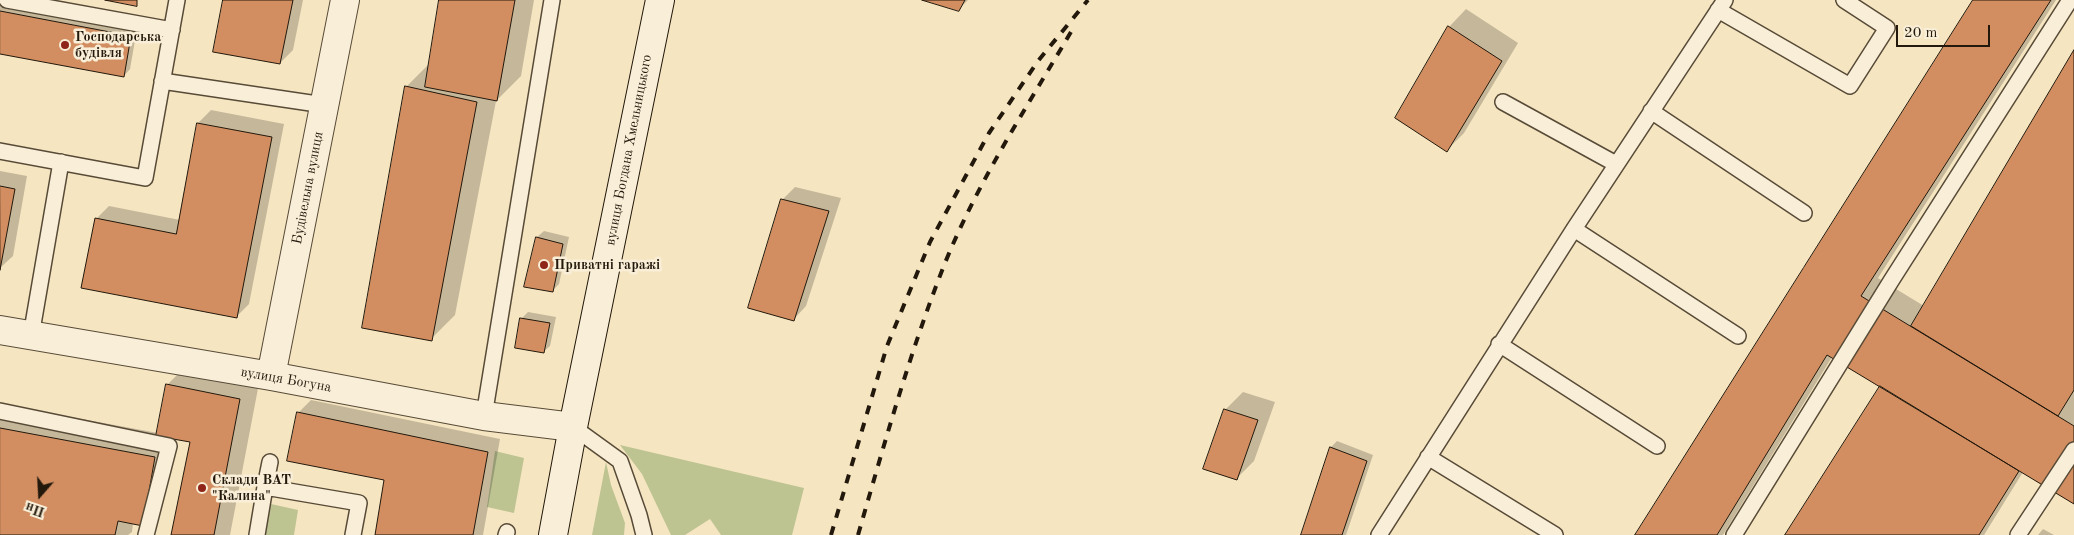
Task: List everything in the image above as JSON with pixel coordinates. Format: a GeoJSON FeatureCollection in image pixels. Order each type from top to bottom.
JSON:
{"type":"FeatureCollection","features":[{"type":"Feature","properties":{"kind":"street","name":"Будівельна вулиця"},"geometry":{"type":"LineString","coordinates":[[271,376],[345,0]]}},
{"type":"Feature","properties":{"kind":"street","name":"вулиця Богдана Хмельницького"},"geometry":{"type":"LineString","coordinates":[[553,535],[573,427],[660,0]]}},
{"type":"Feature","properties":{"kind":"street","name":"вулиця Богуна"},"geometry":{"type":"LineString","coordinates":[[0,330],[271,376],[484,416],[573,427]]}},
{"type":"Feature","properties":{"kind":"lane"},"geometry":{"type":"LineString","coordinates":[[7,0],[172,30]]}},
{"type":"Feature","properties":{"kind":"lane"},"geometry":{"type":"LineString","coordinates":[[0,151],[145,178],[177,0]]}},
{"type":"Feature","properties":{"kind":"lane"},"geometry":{"type":"LineString","coordinates":[[484,416],[552,0]]}},
{"type":"Feature","properties":{"kind":"lane"},"geometry":{"type":"LineString","coordinates":[[1378,535],[1499,344],[1722,5],[1850,86],[1887,28],[1844,0]]}},
{"type":"Feature","properties":{"kind":"lane"},"geometry":{"type":"LineString","coordinates":[[1734,535],[1891,281],[2070,0]]}},
{"type":"Feature","properties":{"kind":"lane"},"geometry":{"type":"LineString","coordinates":[[162,81],[324,105]]}},
{"type":"Feature","properties":{"kind":"lane"},"geometry":{"type":"LineString","coordinates":[[1503,102],[1616,164]]}},
{"type":"Feature","properties":{"kind":"lane"},"geometry":{"type":"LineString","coordinates":[[1652,111],[1804,212]]}},
{"type":"Feature","properties":{"kind":"lane"},"geometry":{"type":"LineString","coordinates":[[32,336],[61,162]]}},
{"type":"Feature","properties":{"kind":"lane"},"geometry":{"type":"LineString","coordinates":[[1574,229],[1738,336]]}},
{"type":"Feature","properties":{"kind":"lane"},"geometry":{"type":"LineString","coordinates":[[1499,344],[1657,446]]}},
{"type":"Feature","properties":{"kind":"lane"},"geometry":{"type":"LineString","coordinates":[[0,411],[170,446],[146,535]]}},
{"type":"Feature","properties":{"kind":"lane"},"geometry":{"type":"LineString","coordinates":[[573,427],[620,461],[644,535]]}},
{"type":"Feature","properties":{"kind":"lane"},"geometry":{"type":"LineString","coordinates":[[2018,535],[2074,450]]}},
{"type":"Feature","properties":{"kind":"lane"},"geometry":{"type":"LineString","coordinates":[[1428,457],[1555,535]]}},
{"type":"Feature","properties":{"kind":"lane"},"geometry":{"type":"LineString","coordinates":[[256,535],[270,462]]}},
{"type":"Feature","properties":{"kind":"lane"},"geometry":{"type":"LineString","coordinates":[[266,487],[359,503],[353,535]]}},
{"type":"Feature","properties":{"kind":"green space"},"geometry":{"type":"Polygon","coordinates":[[[620,445],[804,488],[792,535],[721,535],[710,519],[685,535],[671,535],[642,474],[620,445]]]}},
{"type":"Feature","properties":{"kind":"green space"},"geometry":{"type":"Polygon","coordinates":[[[495,451],[524,458],[514,513],[487,507],[495,451]]]}},
{"type":"Feature","properties":{"kind":"green space"},"geometry":{"type":"Polygon","coordinates":[[[606,462],[611,485],[625,523],[624,535],[592,535],[606,462]]]}},
{"type":"Feature","properties":{"kind":"green space"},"geometry":{"type":"Polygon","coordinates":[[[271,504],[298,510],[294,535],[265,535],[271,504]]]}},
{"type":"Feature","properties":{"kind":"building","name":"Господарська будівля"},"geometry":{"type":"Polygon","coordinates":[[[105,0],[137,0],[137,6],[105,0]]]}},
{"type":"Feature","properties":{"kind":"building"},"geometry":{"type":"Polygon","coordinates":[[[223,0],[293,0],[280,64],[213,52],[223,0]]]}},
{"type":"Feature","properties":{"kind":"building"},"geometry":{"type":"Polygon","coordinates":[[[439,0],[515,0],[497,101],[425,87],[439,0]]]}},
{"type":"Feature","properties":{"kind":"building"},"geometry":{"type":"Polygon","coordinates":[[[922,0],[965,0],[959,11],[922,0]]]}},
{"type":"Feature","properties":{"kind":"building"},"geometry":{"type":"Polygon","coordinates":[[[1973,0],[2051,0],[1861,296],[2074,426],[2074,504],[1827,355],[1717,535],[1635,535],[1973,0]]]}},
{"type":"Feature","properties":{"kind":"building","name":"Господарська будівля"},"geometry":{"type":"Polygon","coordinates":[[[0,11],[131,36],[124,77],[0,54],[0,11]]]}},
{"type":"Feature","properties":{"kind":"building"},"geometry":{"type":"Polygon","coordinates":[[[1448,26],[1502,61],[1447,152],[1395,118],[1448,26]]]}},
{"type":"Feature","properties":{"kind":"building"},"geometry":{"type":"Polygon","coordinates":[[[2074,50],[2074,390],[2058,416],[1911,326],[2074,50]]]}},
{"type":"Feature","properties":{"kind":"building"},"geometry":{"type":"Polygon","coordinates":[[[405,86],[477,102],[432,341],[362,328],[405,86]]]}},
{"type":"Feature","properties":{"kind":"building"},"geometry":{"type":"Polygon","coordinates":[[[197,123],[272,137],[237,318],[81,288],[95,218],[176,234],[197,123]]]}},
{"type":"Feature","properties":{"kind":"building"},"geometry":{"type":"Polygon","coordinates":[[[0,186],[15,189],[0,270],[0,186]]]}},
{"type":"Feature","properties":{"kind":"building"},"geometry":{"type":"Polygon","coordinates":[[[781,199],[829,211],[794,321],[748,308],[781,199]]]}},
{"type":"Feature","properties":{"kind":"building","name":"Приватні гаражі"},"geometry":{"type":"Polygon","coordinates":[[[536,237],[563,244],[553,292],[524,287],[536,237]]]}},
{"type":"Feature","properties":{"kind":"building"},"geometry":{"type":"Polygon","coordinates":[[[520,318],[550,323],[544,353],[515,348],[520,318]]]}},
{"type":"Feature","properties":{"kind":"building","name":"Склади ВАТ \"Калина\""},"geometry":{"type":"Polygon","coordinates":[[[166,384],[240,399],[214,535],[171,535],[190,442],[156,436],[166,384]]]}},
{"type":"Feature","properties":{"kind":"building"},"geometry":{"type":"Polygon","coordinates":[[[1880,386],[2019,471],[1979,535],[1785,535],[1880,386]]]}},
{"type":"Feature","properties":{"kind":"building"},"geometry":{"type":"Polygon","coordinates":[[[1224,409],[1258,420],[1237,480],[1203,469],[1224,409]]]}},
{"type":"Feature","properties":{"kind":"building"},"geometry":{"type":"Polygon","coordinates":[[[297,412],[488,452],[473,535],[375,535],[384,480],[287,461],[297,412]]]}},
{"type":"Feature","properties":{"kind":"building"},"geometry":{"type":"Polygon","coordinates":[[[0,428],[155,457],[143,526],[118,521],[115,535],[0,535],[0,428]]]}},
{"type":"Feature","properties":{"kind":"building"},"geometry":{"type":"Polygon","coordinates":[[[1330,447],[1367,461],[1342,535],[1301,535],[1330,447]]]}},
{"type":"Feature","properties":{"kind":"railway"},"geometry":{"type":"LineString","coordinates":[[831,535],[887,346],[930,242],[989,133],[1038,61],[1088,0]]}},
{"type":"Feature","properties":{"kind":"railway"},"geometry":{"type":"LineString","coordinates":[[858,535],[908,367],[943,268],[988,174],[1075,25]]}},
{"type":"Feature","properties":{"kind":"place","name":"Господарська будівля"},"geometry":{"type":"Point","coordinates":[65,45]}},
{"type":"Feature","properties":{"kind":"place","name":"Приватні гаражі"},"geometry":{"type":"Point","coordinates":[544,265]}},
{"type":"Feature","properties":{"kind":"place","name":"Склади ВАТ \"Калина\""},"geometry":{"type":"Point","coordinates":[202,488]}}]}
